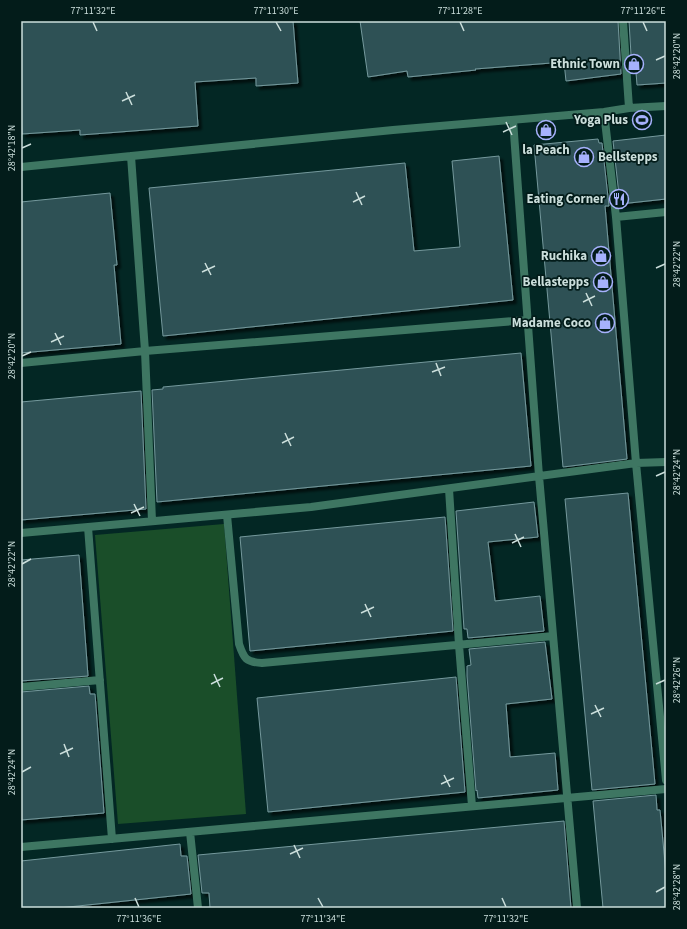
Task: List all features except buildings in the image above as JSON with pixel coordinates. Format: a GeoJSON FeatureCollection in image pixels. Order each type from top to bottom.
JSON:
{"type":"FeatureCollection","features":[{"type":"Feature","properties":{"kind":"street"},"geometry":{"type":"LineString","coordinates":[[622,21],[629,108]]}},
{"type":"Feature","properties":{"kind":"street"},"geometry":{"type":"LineString","coordinates":[[21,167],[393,130],[604,112],[629,108],[666,106]]}},
{"type":"Feature","properties":{"kind":"street"},"geometry":{"type":"LineString","coordinates":[[604,112],[616,217],[636,463],[666,780]]}},
{"type":"Feature","properties":{"kind":"street"},"geometry":{"type":"LineString","coordinates":[[513,120],[539,476],[577,908]]}},
{"type":"Feature","properties":{"kind":"street"},"geometry":{"type":"LineString","coordinates":[[131,156],[145,351],[152,521]]}},
{"type":"Feature","properties":{"kind":"street"},"geometry":{"type":"LineString","coordinates":[[616,217],[666,212]]}},
{"type":"Feature","properties":{"kind":"street"},"geometry":{"type":"LineString","coordinates":[[21,363],[145,351],[528,320]]}},
{"type":"Feature","properties":{"kind":"street"},"geometry":{"type":"LineString","coordinates":[[21,533],[311,507],[636,463],[666,462]]}},
{"type":"Feature","properties":{"kind":"street"},"geometry":{"type":"LineString","coordinates":[[449,489],[459,645],[472,806]]}},
{"type":"Feature","properties":{"kind":"street"},"geometry":{"type":"LineString","coordinates":[[228,515],[239,644],[243,656],[250,662],[262,663],[553,636]]}},
{"type":"Feature","properties":{"kind":"street"},"geometry":{"type":"LineString","coordinates":[[88,527],[112,839]]}},
{"type":"Feature","properties":{"kind":"street"},"geometry":{"type":"LineString","coordinates":[[21,687],[100,680]]}},
{"type":"Feature","properties":{"kind":"street"},"geometry":{"type":"LineString","coordinates":[[21,847],[666,789]]}},
{"type":"Feature","properties":{"kind":"street"},"geometry":{"type":"LineString","coordinates":[[190,832],[198,908]]}},
{"type":"Feature","properties":{"kind":"green space"},"geometry":{"type":"Polygon","coordinates":[[[224,524],[246,814],[118,824],[95,535],[224,524]]]}},
{"type":"Feature","properties":{"kind":"place","name":"Ethnic Town"},"geometry":{"type":"Point","coordinates":[634,64]}},
{"type":"Feature","properties":{"kind":"place","name":"Yoga Plus"},"geometry":{"type":"Point","coordinates":[642,120]}},
{"type":"Feature","properties":{"kind":"place","name":"la Peach"},"geometry":{"type":"Point","coordinates":[546,130]}},
{"type":"Feature","properties":{"kind":"place","name":"Bellstepps"},"geometry":{"type":"Point","coordinates":[584,157]}},
{"type":"Feature","properties":{"kind":"place","name":"Eating Corner"},"geometry":{"type":"Point","coordinates":[619,199]}},
{"type":"Feature","properties":{"kind":"place","name":"Ruchika"},"geometry":{"type":"Point","coordinates":[601,256]}},
{"type":"Feature","properties":{"kind":"place","name":"Bellastepps"},"geometry":{"type":"Point","coordinates":[603,282]}},
{"type":"Feature","properties":{"kind":"place","name":"Madame Coco"},"geometry":{"type":"Point","coordinates":[605,323]}}]}
